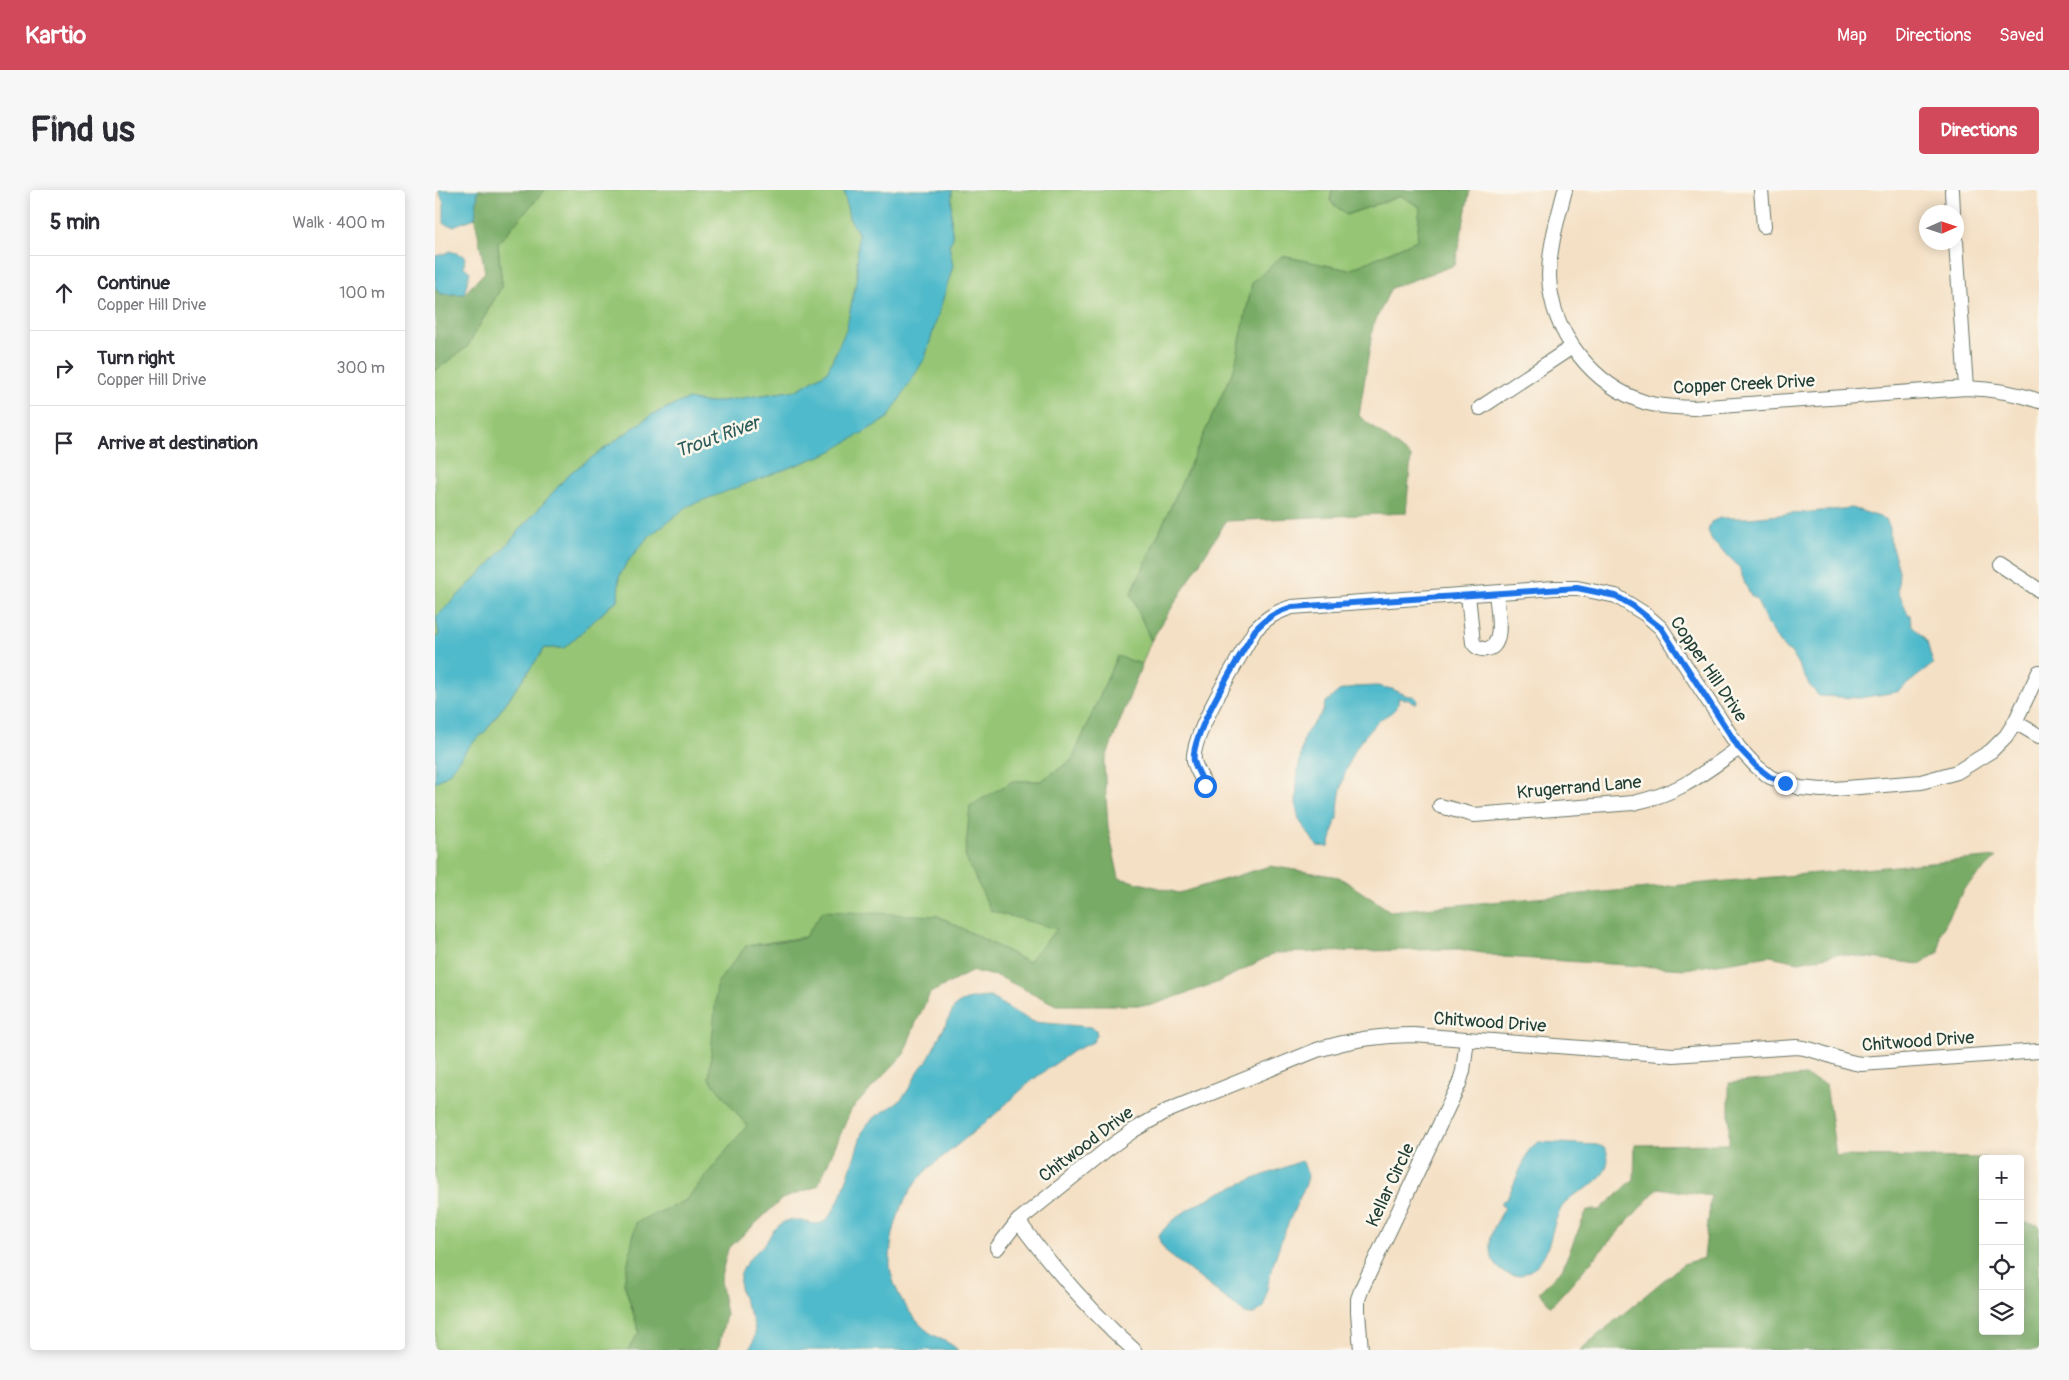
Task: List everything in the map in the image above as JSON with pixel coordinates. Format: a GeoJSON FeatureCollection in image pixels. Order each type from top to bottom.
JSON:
{"type":"FeatureCollection","features":[{"type":"Feature","properties":{"kind":"street","name":"Copper Creek Drive"},"geometry":{"type":"LineString","coordinates":[[1565,190],[1551,249],[1549,276],[1553,302],[1560,325],[1572,347],[1591,370],[1609,384],[1647,403],[1667,407],[1693,408],[1966,388],[2011,392],[2039,401]]}},
{"type":"Feature","properties":{"kind":"street"},"geometry":{"type":"LineString","coordinates":[[1761,190],[1764,226]]}},
{"type":"Feature","properties":{"kind":"street"},"geometry":{"type":"LineString","coordinates":[[1952,190],[1953,205]]}},
{"type":"Feature","properties":{"kind":"street"},"geometry":{"type":"LineString","coordinates":[[1956,250],[1966,388]]}},
{"type":"Feature","properties":{"kind":"street"},"geometry":{"type":"LineString","coordinates":[[1480,408],[1572,347]]}},
{"type":"Feature","properties":{"kind":"street"},"geometry":{"type":"LineString","coordinates":[[1999,564],[2039,590]]}},
{"type":"Feature","properties":{"kind":"street","name":"Copper Hill Drive"},"geometry":{"type":"LineString","coordinates":[[1205,786],[1194,761],[1195,744],[1203,724],[1255,630],[1266,618],[1292,607],[1577,588],[1616,596],[1633,606],[1661,628],[1739,748],[1756,766],[1770,777],[1800,788],[1822,790],[1921,782],[1942,778],[1973,764],[1991,751],[2006,736],[2015,722],[2039,672]]}},
{"type":"Feature","properties":{"kind":"street"},"geometry":{"type":"LineString","coordinates":[[1468,595],[1473,642],[1481,649],[1487,650],[1493,647],[1499,638],[1496,593]]}},
{"type":"Feature","properties":{"kind":"street"},"geometry":{"type":"LineString","coordinates":[[2015,722],[2039,736]]}},
{"type":"Feature","properties":{"kind":"street","name":"Krugerrand Lane"},"geometry":{"type":"LineString","coordinates":[[1440,806],[1474,815],[1633,803],[1656,798],[1675,791],[1739,748]]}},
{"type":"Feature","properties":{"kind":"street","name":"Chitwood Drive"},"geometry":{"type":"LineString","coordinates":[[997,1248],[1018,1221],[1105,1150],[1151,1119],[1317,1050],[1342,1042],[1391,1035],[1414,1035],[1673,1055],[1797,1047],[1811,1048],[1843,1062],[1861,1064],[2039,1051]]}},
{"type":"Feature","properties":{"kind":"street","name":"Kellar Circle"},"geometry":{"type":"LineString","coordinates":[[1361,1350],[1357,1312],[1360,1294],[1459,1084],[1463,1071],[1467,1039]]}},
{"type":"Feature","properties":{"kind":"street"},"geometry":{"type":"LineString","coordinates":[[1018,1221],[1076,1293],[1102,1321],[1134,1350]]}},
{"type":"Feature","properties":{"kind":"green space"},"geometry":{"type":"Polygon","coordinates":[[[478,190],[545,190],[498,243],[502,286],[467,347],[435,371],[435,287],[440,294],[464,294],[485,272],[475,218],[478,190]]]}},
{"type":"Feature","properties":{"kind":"green space"},"geometry":{"type":"Polygon","coordinates":[[[545,190],[844,190],[849,218],[858,233],[857,279],[846,330],[827,372],[797,390],[708,403],[688,399],[653,414],[570,473],[490,564],[436,617],[439,634],[435,640],[435,371],[467,347],[502,286],[498,243],[545,190]]]}},
{"type":"Feature","properties":{"kind":"green space"},"geometry":{"type":"Polygon","coordinates":[[[952,190],[1332,190],[1330,201],[1346,215],[1401,196],[1420,207],[1417,240],[1349,270],[1282,256],[1252,283],[1235,366],[1131,594],[1151,641],[1142,664],[1117,657],[1072,760],[1041,781],[1013,781],[1057,929],[1028,962],[938,916],[746,946],[709,1078],[747,1126],[685,1201],[636,1223],[624,1283],[639,1332],[628,1350],[435,1350],[435,783],[449,773],[471,744],[485,732],[545,648],[564,648],[610,605],[618,600],[619,577],[626,564],[647,538],[688,505],[828,453],[925,358],[952,267],[949,245],[953,238],[951,225],[952,190]]]}},
{"type":"Feature","properties":{"kind":"green space"},"geometry":{"type":"Polygon","coordinates":[[[1332,190],[1470,190],[1455,265],[1391,288],[1373,326],[1359,416],[1411,457],[1406,513],[1226,521],[1151,641],[1131,594],[1235,366],[1252,283],[1282,256],[1349,270],[1417,240],[1420,207],[1401,196],[1346,215],[1330,201],[1332,190]]]}},
{"type":"Feature","properties":{"kind":"green space"},"geometry":{"type":"Polygon","coordinates":[[[1117,656],[1142,664],[1104,763],[1108,827],[1119,878],[1179,893],[1270,866],[1339,877],[1390,911],[1997,857],[1964,889],[1940,934],[1939,952],[1920,964],[1838,954],[1799,962],[1770,956],[1685,969],[1504,957],[1459,949],[1275,953],[1219,982],[1152,1005],[1056,1005],[1000,977],[973,971],[930,993],[904,1054],[851,1110],[818,1186],[782,1199],[728,1249],[720,1280],[726,1315],[718,1350],[628,1350],[639,1332],[624,1283],[636,1222],[685,1201],[747,1126],[709,1078],[717,983],[746,946],[804,938],[823,911],[938,916],[1028,962],[1057,929],[991,911],[965,856],[970,806],[1013,781],[1041,781],[1072,760],[1117,656]]]}},
{"type":"Feature","properties":{"kind":"green space"},"geometry":{"type":"Polygon","coordinates":[[[1804,1076],[1826,1084],[1836,1156],[1979,1158],[1979,1335],[2024,1335],[2024,1223],[2039,1225],[2039,1350],[1580,1350],[1683,1264],[1704,1258],[1711,1196],[1658,1188],[1551,1306],[1539,1292],[1562,1269],[1587,1210],[1600,1210],[1634,1179],[1635,1145],[1729,1144],[1729,1083],[1804,1076]]]}},
{"type":"Feature","properties":{"kind":"water"},"geometry":{"type":"Polygon","coordinates":[[[438,190],[478,190],[475,218],[453,226],[444,224],[444,203],[438,190]]]}},
{"type":"Feature","properties":{"kind":"water","name":"Trout River"},"geometry":{"type":"Polygon","coordinates":[[[844,190],[952,190],[951,225],[953,238],[949,245],[953,266],[925,358],[888,418],[828,453],[688,506],[647,538],[626,564],[619,577],[618,600],[610,605],[564,648],[545,648],[485,732],[471,744],[449,773],[435,783],[435,640],[439,634],[436,617],[490,564],[570,473],[653,414],[688,399],[708,403],[797,390],[827,372],[846,330],[857,279],[858,233],[849,218],[844,190]]]}},
{"type":"Feature","properties":{"kind":"water"},"geometry":{"type":"Polygon","coordinates":[[[450,251],[465,256],[464,267],[470,272],[464,294],[440,294],[435,287],[435,256],[450,251]]]}},
{"type":"Feature","properties":{"kind":"water"},"geometry":{"type":"Polygon","coordinates":[[[1852,508],[1886,519],[1890,528],[1890,539],[1899,571],[1898,590],[1910,615],[1911,624],[1927,642],[1933,664],[1897,692],[1859,698],[1819,696],[1810,686],[1791,652],[1784,648],[1767,623],[1756,599],[1751,596],[1745,584],[1739,567],[1712,540],[1708,531],[1711,522],[1720,518],[1749,518],[1852,508]]]}},
{"type":"Feature","properties":{"kind":"water"},"geometry":{"type":"Polygon","coordinates":[[[1377,686],[1392,689],[1408,696],[1414,696],[1417,699],[1417,703],[1398,698],[1397,707],[1375,724],[1353,752],[1343,781],[1338,819],[1336,820],[1329,847],[1317,846],[1299,820],[1296,807],[1297,777],[1304,736],[1323,711],[1325,703],[1339,691],[1355,687],[1377,686]]]}},
{"type":"Feature","properties":{"kind":"water"},"geometry":{"type":"Polygon","coordinates":[[[990,997],[1034,1022],[1091,1027],[1096,1030],[1097,1035],[1093,1042],[1073,1051],[1031,1081],[993,1116],[929,1168],[912,1188],[899,1213],[890,1252],[891,1274],[894,1283],[907,1309],[919,1323],[933,1335],[958,1350],[749,1350],[754,1339],[754,1324],[741,1292],[740,1284],[740,1276],[746,1263],[767,1241],[774,1230],[783,1223],[789,1220],[796,1220],[817,1224],[825,1221],[831,1215],[842,1193],[863,1130],[875,1117],[895,1104],[908,1091],[919,1070],[927,1061],[955,1006],[967,1000],[990,997]]]}},
{"type":"Feature","properties":{"kind":"water"},"geometry":{"type":"Polygon","coordinates":[[[1539,1142],[1597,1145],[1605,1148],[1608,1159],[1607,1164],[1603,1174],[1595,1183],[1571,1197],[1565,1203],[1556,1220],[1543,1257],[1537,1265],[1521,1275],[1508,1274],[1502,1271],[1493,1260],[1490,1246],[1491,1235],[1505,1208],[1500,1204],[1507,1199],[1530,1148],[1539,1142]]]}},
{"type":"Feature","properties":{"kind":"water"},"geometry":{"type":"Polygon","coordinates":[[[1301,1161],[1308,1176],[1306,1184],[1275,1259],[1270,1274],[1264,1307],[1253,1315],[1246,1314],[1167,1253],[1160,1242],[1159,1236],[1170,1223],[1185,1211],[1224,1191],[1301,1161]]]}},
{"type":"Feature","properties":{"kind":"route"},"geometry":{"type":"LineString","coordinates":[[1205,786],[1194,761],[1195,744],[1203,724],[1255,630],[1266,618],[1292,607],[1555,588],[1577,588],[1616,596],[1645,614],[1661,628],[1739,748],[1756,766],[1770,777],[1785,783]]}}]}
